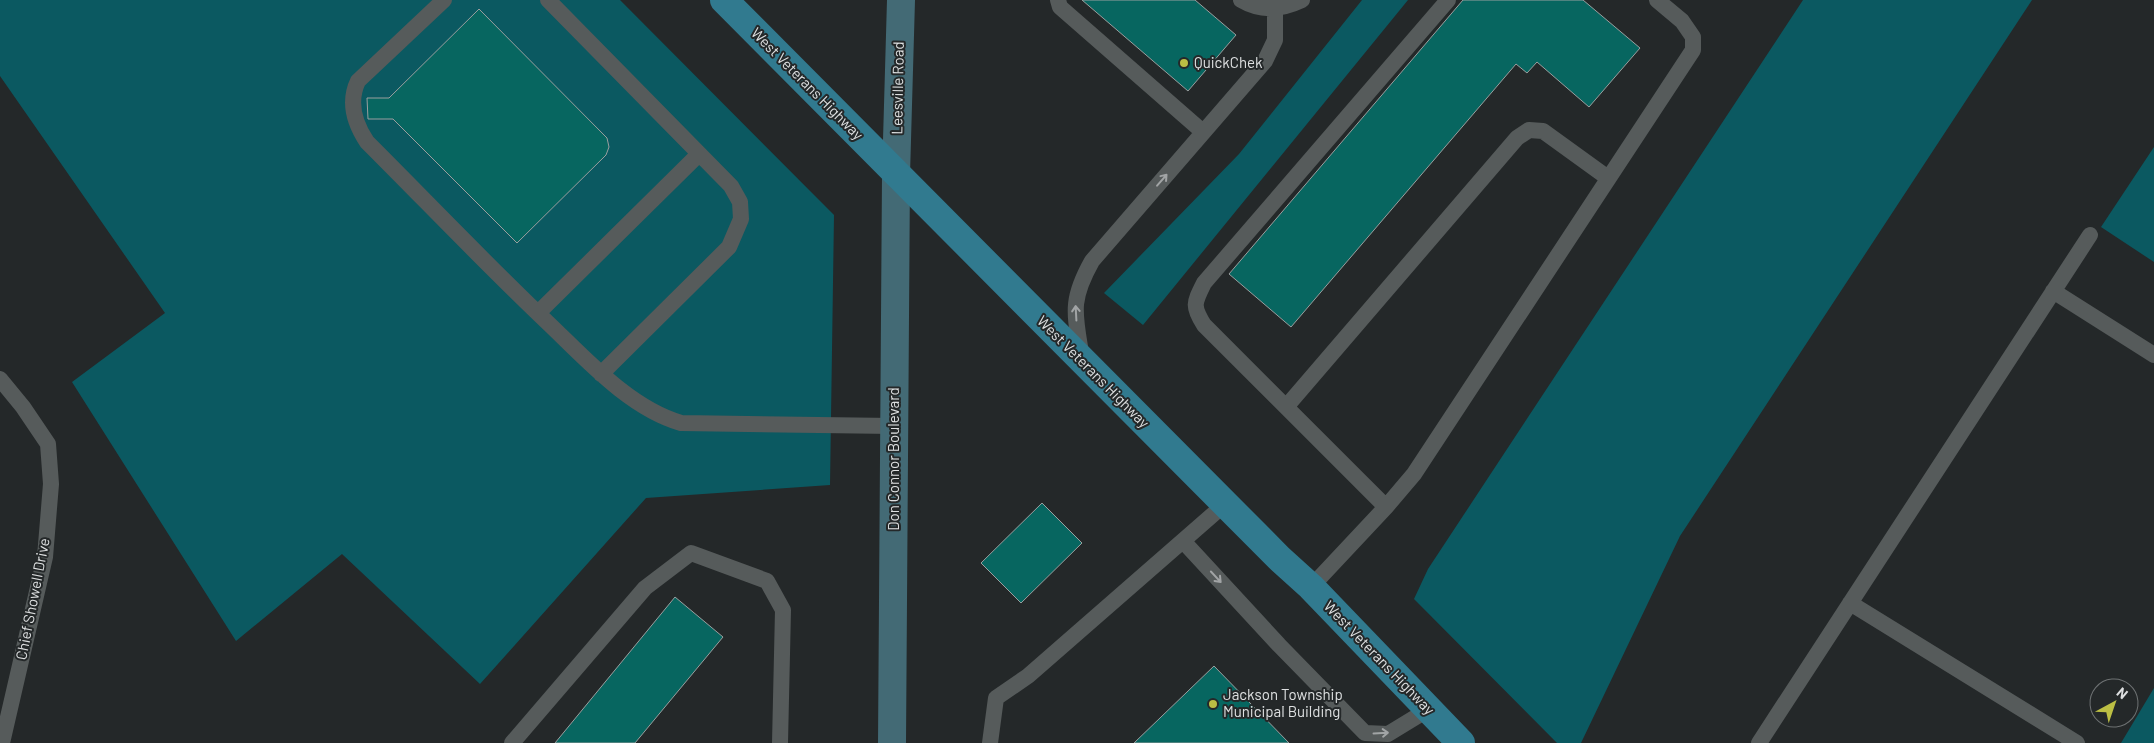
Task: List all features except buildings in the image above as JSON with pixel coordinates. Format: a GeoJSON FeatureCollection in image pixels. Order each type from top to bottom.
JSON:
{"type":"FeatureCollection","features":[{"type":"Feature","properties":{"kind":"main road","name":"West Veterans Highway"},"geometry":{"type":"LineString","coordinates":[[724,0],[896,175],[1225,504],[1311,587],[1462,743]]}},
{"type":"Feature","properties":{"kind":"street","name":"Leesville Road"},"geometry":{"type":"LineString","coordinates":[[896,175],[901,0]]}},
{"type":"Feature","properties":{"kind":"street","name":"Don Connor Boulevard"},"geometry":{"type":"LineString","coordinates":[[892,743],[896,175]]}},
{"type":"Feature","properties":{"kind":"lane"},"geometry":{"type":"LineString","coordinates":[[444,0],[358,81],[354,90],[357,126],[367,142],[601,374],[651,410],[681,423],[894,426]]}},
{"type":"Feature","properties":{"kind":"lane"},"geometry":{"type":"LineString","coordinates":[[548,0],[700,154],[730,186],[740,202],[741,219],[729,247],[601,374]]}},
{"type":"Feature","properties":{"kind":"lane"},"geometry":{"type":"LineString","coordinates":[[1058,0],[1060,6],[1203,132]]}},
{"type":"Feature","properties":{"kind":"lane"},"geometry":{"type":"LineString","coordinates":[[1242,0],[1261,7],[1276,9],[1302,0]]}},
{"type":"Feature","properties":{"kind":"lane"},"geometry":{"type":"LineString","coordinates":[[1386,507],[1204,325],[1195,311],[1196,298],[1204,283],[1448,0]]}},
{"type":"Feature","properties":{"kind":"lane"},"geometry":{"type":"LineString","coordinates":[[1311,587],[1386,507],[1414,474],[1693,50],[1693,38],[1682,21],[1657,0]]}},
{"type":"Feature","properties":{"kind":"lane"},"geometry":{"type":"LineString","coordinates":[[1082,361],[1074,310],[1077,290],[1082,279],[1092,261],[1265,61],[1275,40],[1276,9]]}},
{"type":"Feature","properties":{"kind":"lane"},"geometry":{"type":"LineString","coordinates":[[1286,407],[1517,138],[1529,130],[1543,132],[1608,178]]}},
{"type":"Feature","properties":{"kind":"lane"},"geometry":{"type":"LineString","coordinates":[[538,313],[700,154]]}},
{"type":"Feature","properties":{"kind":"lane"},"geometry":{"type":"LineString","coordinates":[[1759,743],[2090,235]]}},
{"type":"Feature","properties":{"kind":"lane"},"geometry":{"type":"LineString","coordinates":[[2053,291],[2154,355]]}},
{"type":"Feature","properties":{"kind":"lane","name":"Chief Showell Drive"},"geometry":{"type":"LineString","coordinates":[[0,379],[23,407],[48,444],[51,484],[45,557],[2,743]]}},
{"type":"Feature","properties":{"kind":"lane"},"geometry":{"type":"LineString","coordinates":[[990,743],[996,698],[1028,676],[1225,504]]}},
{"type":"Feature","properties":{"kind":"lane"},"geometry":{"type":"LineString","coordinates":[[1183,541],[1279,645],[1365,733],[1388,734],[1429,709]]}},
{"type":"Feature","properties":{"kind":"lane"},"geometry":{"type":"LineString","coordinates":[[512,743],[645,588],[691,553],[767,581],[783,610],[780,743]]}},
{"type":"Feature","properties":{"kind":"lane"},"geometry":{"type":"LineString","coordinates":[[1850,603],[2077,743]]}},
{"type":"Feature","properties":{"kind":"shaded area"},"geometry":{"type":"Polygon","coordinates":[[[0,0],[620,0],[834,215],[830,485],[646,498],[480,684],[342,554],[236,641],[72,382],[165,313],[0,76],[0,0]]]}},
{"type":"Feature","properties":{"kind":"shaded area"},"geometry":{"type":"Polygon","coordinates":[[[1362,0],[1408,0],[1143,325],[1104,293],[1239,154],[1362,0]]]}},
{"type":"Feature","properties":{"kind":"shaded area"},"geometry":{"type":"Polygon","coordinates":[[[1803,0],[2032,0],[1680,536],[1581,743],[1557,743],[1414,599],[1428,569],[1803,0]]]}},
{"type":"Feature","properties":{"kind":"shaded area"},"geometry":{"type":"Polygon","coordinates":[[[2154,147],[2154,262],[2101,227],[2154,147]]]}},
{"type":"Feature","properties":{"kind":"shaded area"},"geometry":{"type":"Polygon","coordinates":[[[2154,688],[2154,743],[2121,743],[2130,728],[2139,728],[2139,713],[2154,688]]]}},
{"type":"Feature","properties":{"kind":"place","name":"QuickChek"},"geometry":{"type":"Point","coordinates":[1184,63]}},
{"type":"Feature","properties":{"kind":"place","name":"Jackson Township Municipal Building"},"geometry":{"type":"Point","coordinates":[1213,704]}}]}
